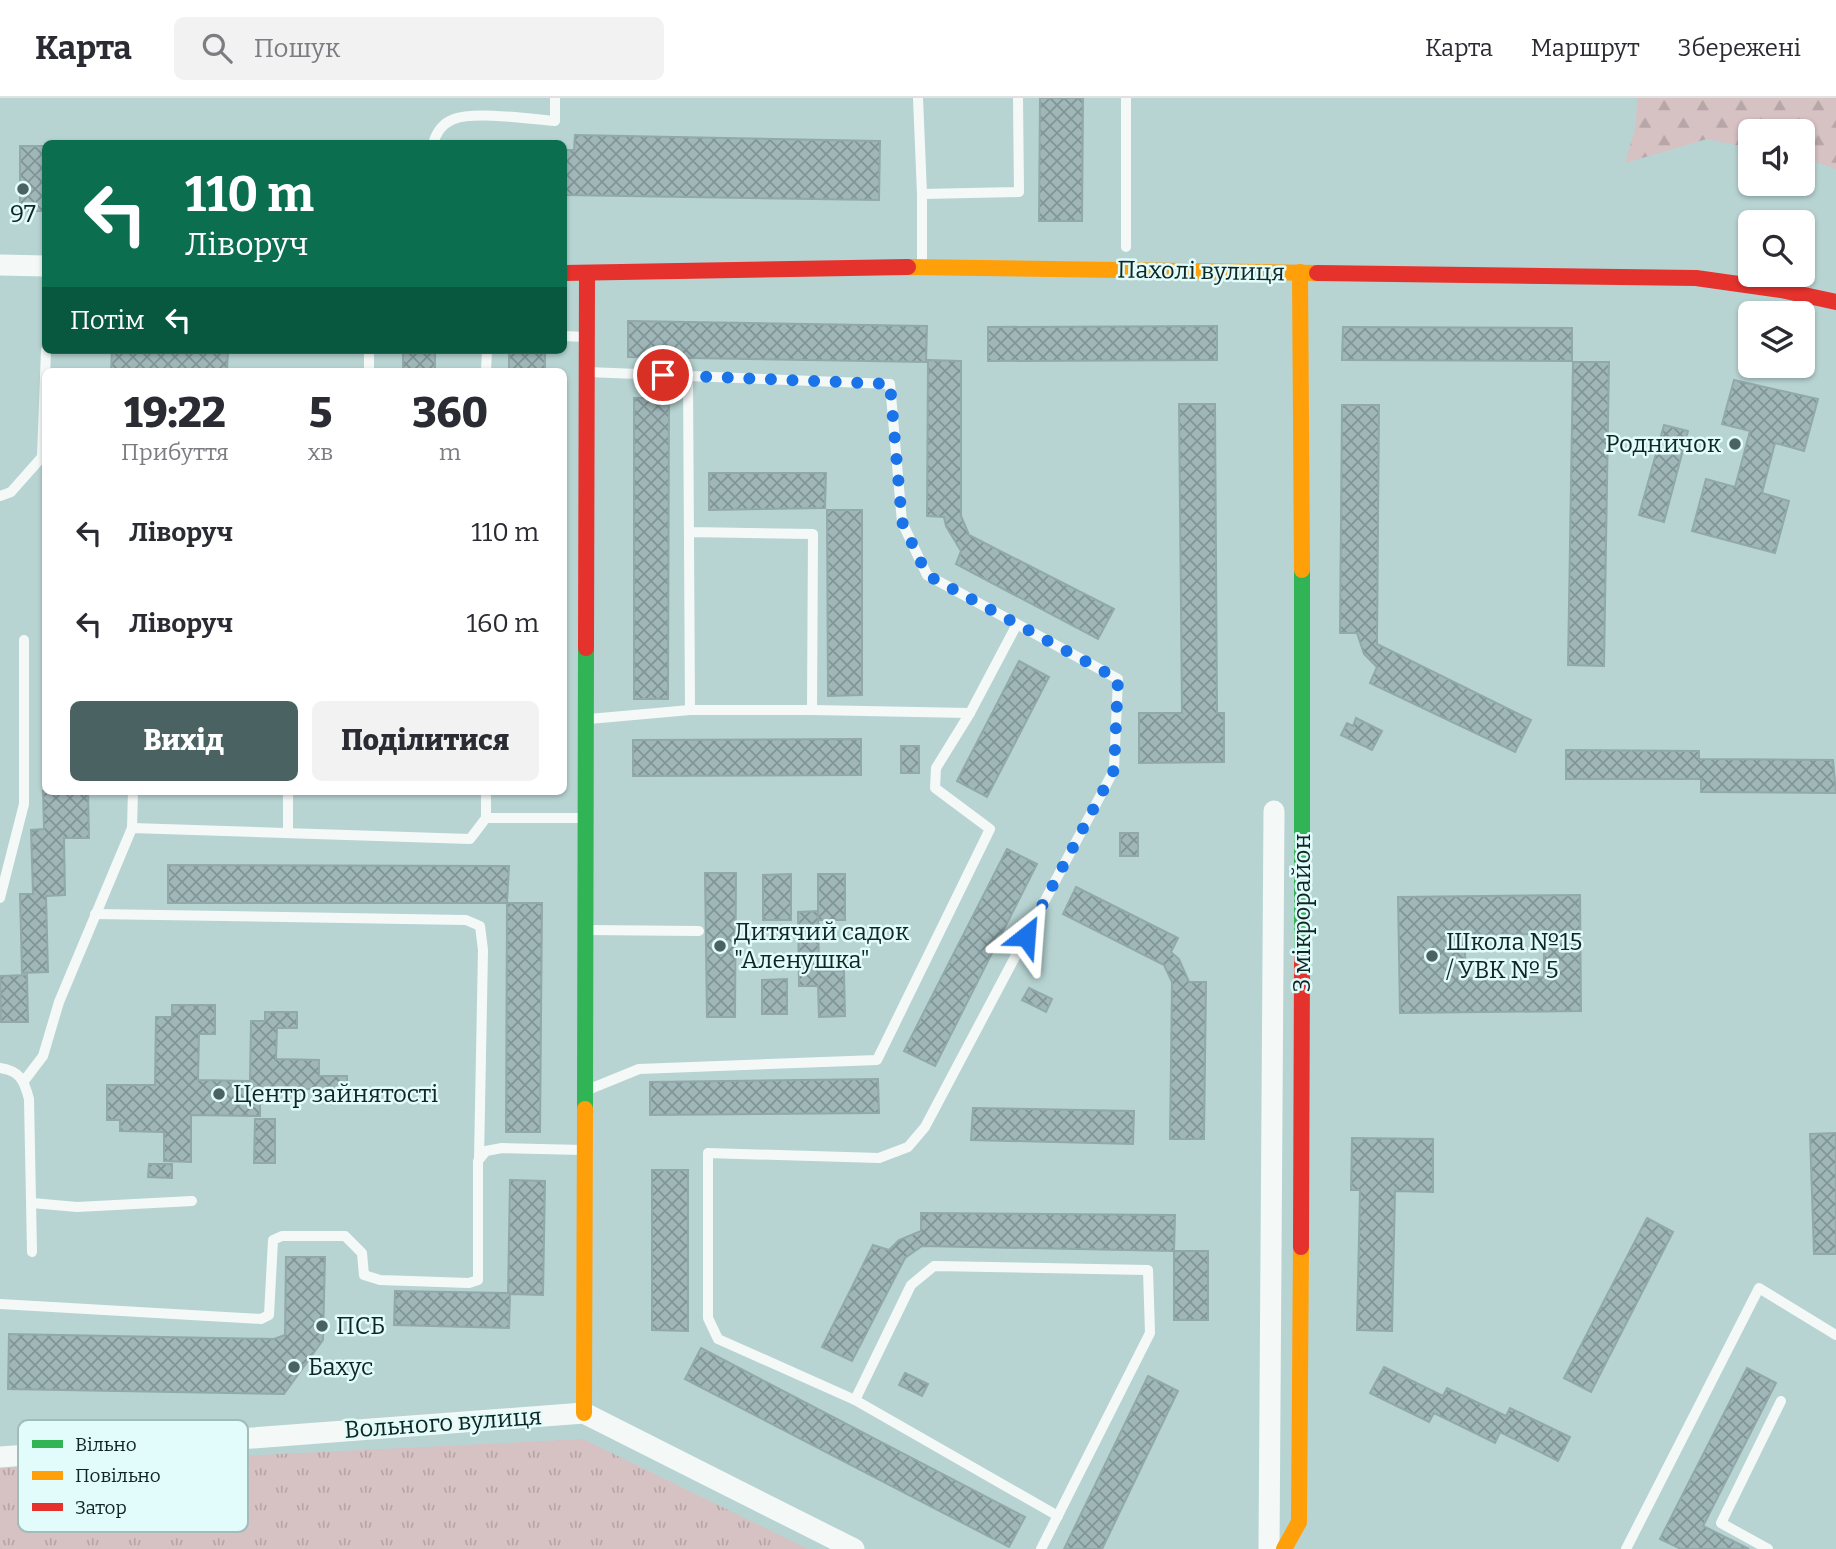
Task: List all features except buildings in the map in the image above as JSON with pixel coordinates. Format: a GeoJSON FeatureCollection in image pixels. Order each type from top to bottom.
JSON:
{"type":"FeatureCollection","features":[{"type":"Feature","properties":{"kind":"street"},"geometry":{"type":"LineString","coordinates":[[0,265],[42,266]]}},
{"type":"Feature","properties":{"kind":"street","name":"Пахолі вулиця"},"geometry":{"type":"LineString","coordinates":[[567,273],[922,267],[1696,278],[1781,290],[1836,302]]}},
{"type":"Feature","properties":{"kind":"street","name":"3 мікрорайон"},"geometry":{"type":"LineString","coordinates":[[1284,1549],[1298,1522],[1299,1508],[1303,811],[1300,272]]}},
{"type":"Feature","properties":{"kind":"street"},"geometry":{"type":"LineString","coordinates":[[587,273],[584,1413],[854,1549]]}},
{"type":"Feature","properties":{"kind":"street","name":"3 мікрорайон"},"geometry":{"type":"LineString","coordinates":[[1269,1549],[1274,811]]}},
{"type":"Feature","properties":{"kind":"street","name":"Вольного вулиця"},"geometry":{"type":"LineString","coordinates":[[248,1438],[584,1413]]}},
{"type":"Feature","properties":{"kind":"street","name":"Вольного вулиця"},"geometry":{"type":"LineString","coordinates":[[0,1457],[18,1456]]}},
{"type":"Feature","properties":{"kind":"lane"},"geometry":{"type":"LineString","coordinates":[[435,140],[440,127],[453,119],[469,117],[555,121],[555,98]]}},
{"type":"Feature","properties":{"kind":"lane"},"geometry":{"type":"LineString","coordinates":[[918,98],[922,267]]}},
{"type":"Feature","properties":{"kind":"lane"},"geometry":{"type":"LineString","coordinates":[[922,194],[1019,192],[1018,98]]}},
{"type":"Feature","properties":{"kind":"lane"},"geometry":{"type":"LineString","coordinates":[[1126,98],[1126,247]]}},
{"type":"Feature","properties":{"kind":"lane"},"geometry":{"type":"LineString","coordinates":[[567,337],[587,337]]}},
{"type":"Feature","properties":{"kind":"lane"},"geometry":{"type":"LineString","coordinates":[[587,372],[890,384],[902,522],[927,575],[1118,679],[1114,770],[925,1127],[908,1147],[879,1158],[708,1153],[708,1318],[718,1339],[855,1400],[1058,1516]]}},
{"type":"Feature","properties":{"kind":"lane"},"geometry":{"type":"LineString","coordinates":[[688,376],[690,710]]}},
{"type":"Feature","properties":{"kind":"lane"},"geometry":{"type":"LineString","coordinates":[[0,496],[11,492],[42,461]]}},
{"type":"Feature","properties":{"kind":"lane"},"geometry":{"type":"LineString","coordinates":[[689,532],[813,534],[812,710]]}},
{"type":"Feature","properties":{"kind":"lane"},"geometry":{"type":"LineString","coordinates":[[585,1091],[639,1069],[877,1060],[990,829],[935,788],[936,768],[970,713],[1016,625]]}},
{"type":"Feature","properties":{"kind":"lane"},"geometry":{"type":"LineString","coordinates":[[0,898],[24,804],[24,640]]}},
{"type":"Feature","properties":{"kind":"lane"},"geometry":{"type":"LineString","coordinates":[[586,720],[690,710],[970,713]]}},
{"type":"Feature","properties":{"kind":"lane"},"geometry":{"type":"LineString","coordinates":[[24,1081],[43,1056],[59,1002],[132,828],[132,795]]}},
{"type":"Feature","properties":{"kind":"lane"},"geometry":{"type":"LineString","coordinates":[[288,795],[288,833]]}},
{"type":"Feature","properties":{"kind":"lane"},"geometry":{"type":"LineString","coordinates":[[132,828],[470,839],[486,817],[486,795]]}},
{"type":"Feature","properties":{"kind":"lane"},"geometry":{"type":"LineString","coordinates":[[486,817],[586,818]]}},
{"type":"Feature","properties":{"kind":"lane"},"geometry":{"type":"LineString","coordinates":[[0,1304],[261,1319],[269,1315],[273,1240],[282,1236],[345,1236],[362,1252],[364,1275],[380,1280],[469,1283],[478,1280],[483,950],[480,926],[466,920],[95,914]]}},
{"type":"Feature","properties":{"kind":"lane"},"geometry":{"type":"LineString","coordinates":[[586,930],[699,931]]}},
{"type":"Feature","properties":{"kind":"lane"},"geometry":{"type":"LineString","coordinates":[[0,1068],[15,1070],[24,1081],[29,1099],[32,1252]]}},
{"type":"Feature","properties":{"kind":"lane"},"geometry":{"type":"LineString","coordinates":[[479,1160],[486,1151],[502,1147],[585,1150]]}},
{"type":"Feature","properties":{"kind":"lane"},"geometry":{"type":"LineString","coordinates":[[32,1203],[77,1208],[192,1201]]}},
{"type":"Feature","properties":{"kind":"lane"},"geometry":{"type":"LineString","coordinates":[[855,1400],[911,1285],[934,1266],[1148,1270],[1150,1333],[1041,1549]]}},
{"type":"Feature","properties":{"kind":"lane"},"geometry":{"type":"LineString","coordinates":[[1626,1549],[1759,1288],[1836,1335]]}},
{"type":"Feature","properties":{"kind":"lane"},"geometry":{"type":"LineString","coordinates":[[1768,1549],[1721,1523],[1781,1401]]}},
{"type":"Feature","properties":{"kind":"green space"},"geometry":{"type":"Polygon","coordinates":[[[1637,98],[1836,98],[1836,169],[1815,162],[1815,119],[1738,119],[1738,145],[1707,139],[1625,163],[1636,125],[1637,98]]]}},
{"type":"Feature","properties":{"kind":"green space"},"geometry":{"type":"Polygon","coordinates":[[[583,1439],[808,1549],[0,1549],[0,1468],[18,1467],[18,1532],[248,1532],[248,1456],[583,1439]]]}},
{"type":"Feature","properties":{"kind":"traffic: fast"},"geometry":{"type":"LineString","coordinates":[[1302,570],[1302,959]]}},
{"type":"Feature","properties":{"kind":"traffic: fast"},"geometry":{"type":"LineString","coordinates":[[585,1109],[586,648]]}},
{"type":"Feature","properties":{"kind":"traffic: slow"},"geometry":{"type":"LineString","coordinates":[[908,267],[1317,273]]}},
{"type":"Feature","properties":{"kind":"traffic: slow"},"geometry":{"type":"LineString","coordinates":[[1300,272],[1302,570]]}},
{"type":"Feature","properties":{"kind":"traffic: slow"},"geometry":{"type":"LineString","coordinates":[[584,1413],[585,1109]]}},
{"type":"Feature","properties":{"kind":"traffic: slow"},"geometry":{"type":"LineString","coordinates":[[1284,1549],[1299,1522],[1301,1247]]}},
{"type":"Feature","properties":{"kind":"traffic: jam"},"geometry":{"type":"LineString","coordinates":[[567,273],[908,267]]}},
{"type":"Feature","properties":{"kind":"traffic: jam"},"geometry":{"type":"LineString","coordinates":[[586,648],[587,273]]}},
{"type":"Feature","properties":{"kind":"traffic: jam"},"geometry":{"type":"LineString","coordinates":[[1317,273],[1696,278],[1781,290],[1836,302]]}},
{"type":"Feature","properties":{"kind":"traffic: jam"},"geometry":{"type":"LineString","coordinates":[[1301,1247],[1302,959]]}},
{"type":"Feature","properties":{"kind":"place","name":"97"},"geometry":{"type":"Point","coordinates":[23,189]}},
{"type":"Feature","properties":{"kind":"place","name":"Родничок"},"geometry":{"type":"Point","coordinates":[1735,444]}},
{"type":"Feature","properties":{"kind":"place","name":"Дитячий садок \"Аленушка\""},"geometry":{"type":"Point","coordinates":[720,946]}},
{"type":"Feature","properties":{"kind":"place","name":"Школа №15 / УВК № 5"},"geometry":{"type":"Point","coordinates":[1432,956]}},
{"type":"Feature","properties":{"kind":"place","name":"Центр зайнятості"},"geometry":{"type":"Point","coordinates":[219,1094]}},
{"type":"Feature","properties":{"kind":"place","name":"ПСБ"},"geometry":{"type":"Point","coordinates":[322,1326]}},
{"type":"Feature","properties":{"kind":"place","name":"Бахус"},"geometry":{"type":"Point","coordinates":[294,1367]}},
{"type":"Feature","properties":{"kind":"route"},"geometry":{"type":"LineString","coordinates":[[663,375],[890,384],[902,522],[927,575],[1118,679],[1114,770],[1026,936]]}}]}
